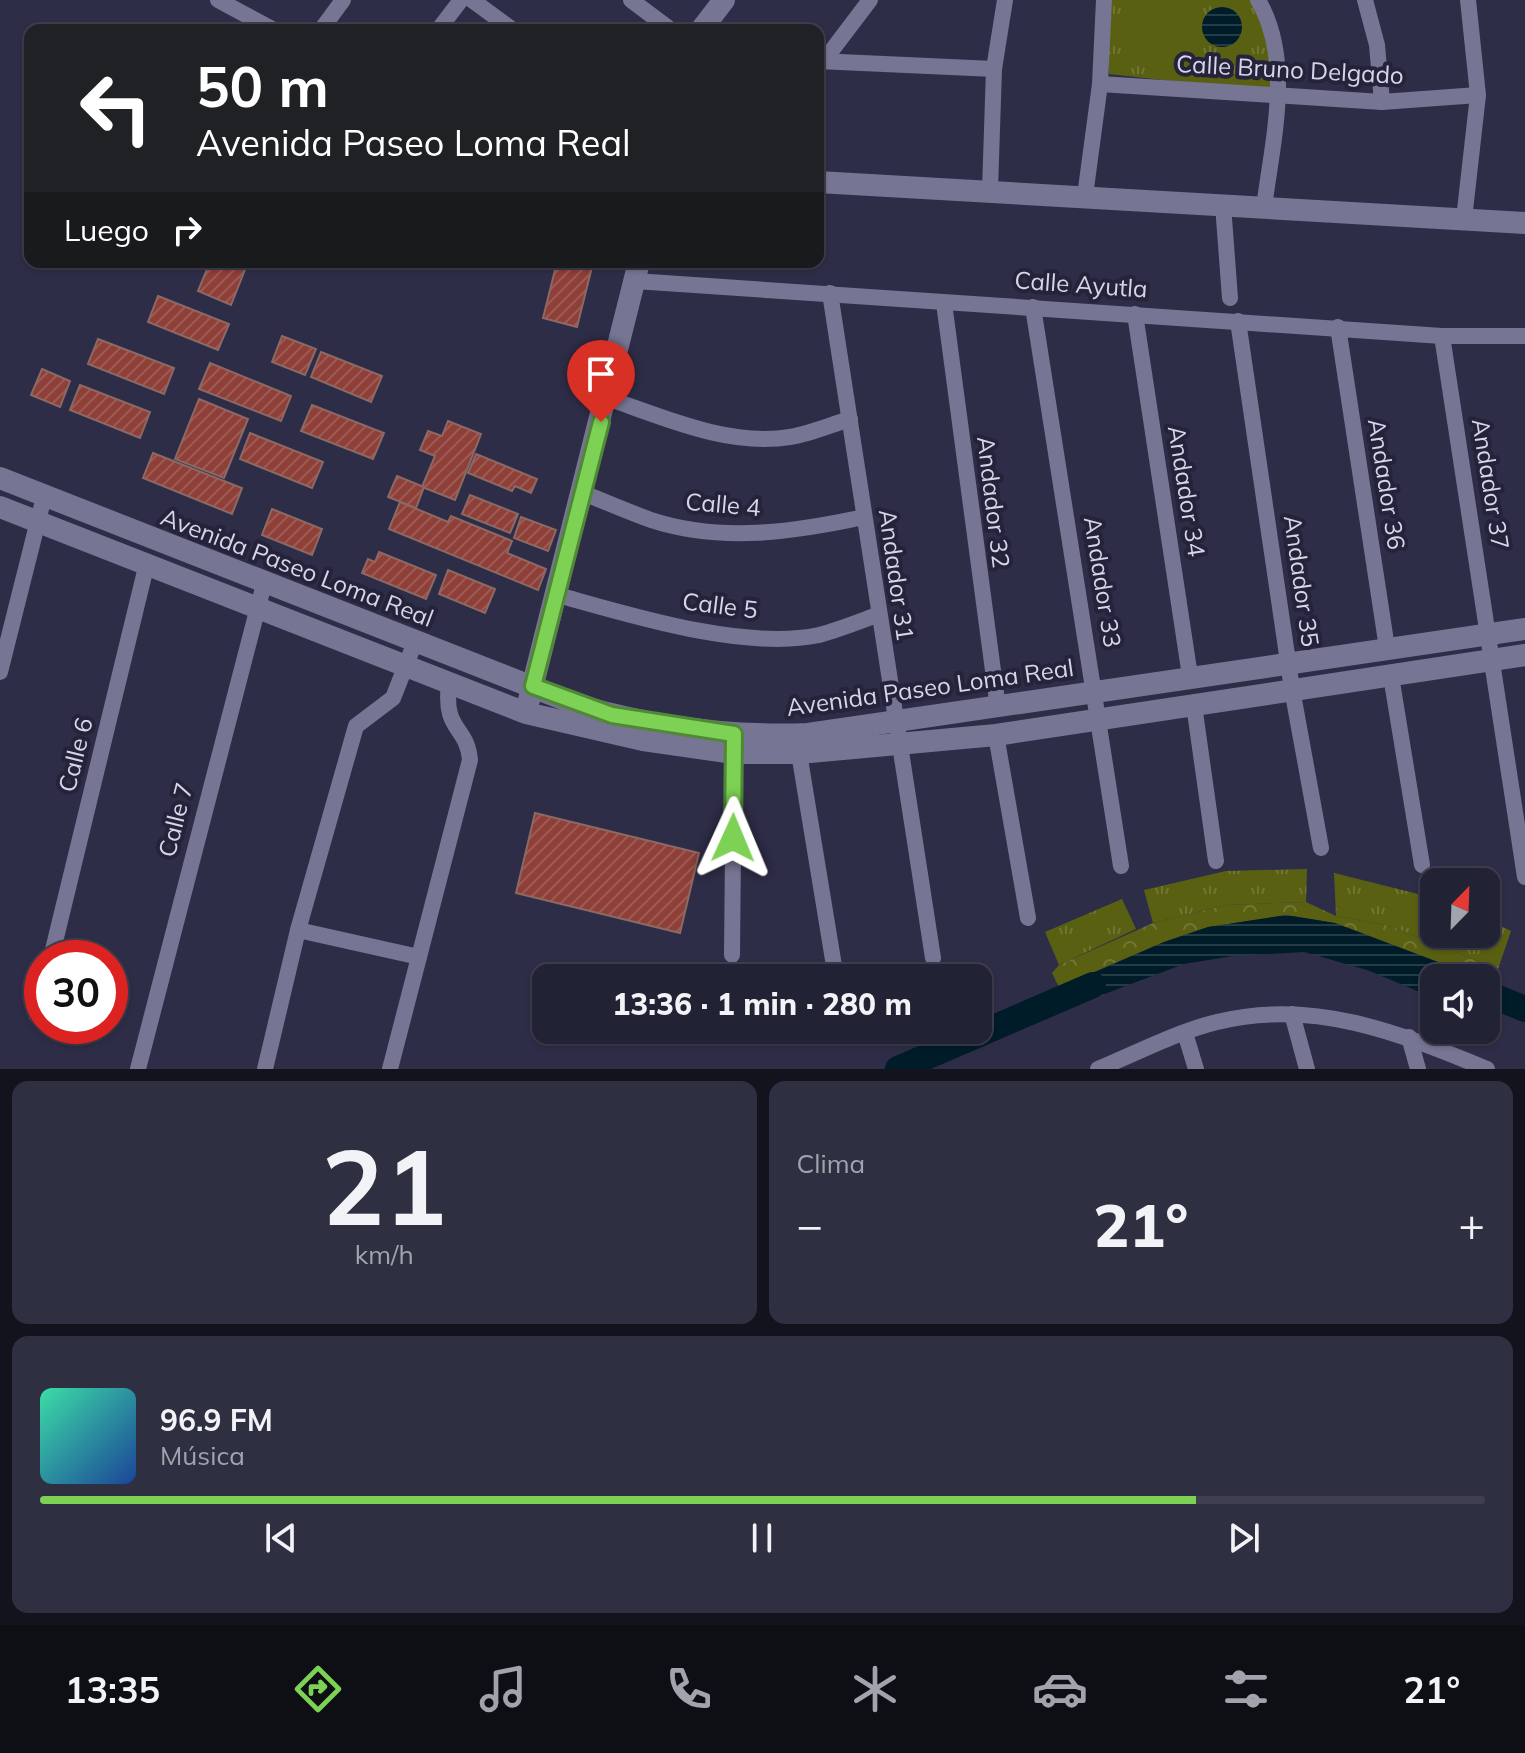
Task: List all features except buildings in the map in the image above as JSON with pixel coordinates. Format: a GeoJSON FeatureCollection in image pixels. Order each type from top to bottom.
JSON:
{"type":"FeatureCollection","features":[{"type":"Feature","properties":{"kind":"street"},"geometry":{"type":"LineString","coordinates":[[325,24],[343,0]]}},
{"type":"Feature","properties":{"kind":"street"},"geometry":{"type":"LineString","coordinates":[[443,24],[461,0]]}},
{"type":"Feature","properties":{"kind":"street"},"geometry":{"type":"LineString","coordinates":[[472,0],[505,24]]}},
{"type":"Feature","properties":{"kind":"street"},"geometry":{"type":"LineString","coordinates":[[631,0],[663,24]]}},
{"type":"Feature","properties":{"kind":"street"},"geometry":{"type":"LineString","coordinates":[[706,24],[724,0]]}},
{"type":"Feature","properties":{"kind":"street"},"geometry":{"type":"LineString","coordinates":[[824,57],[870,0]]}},
{"type":"Feature","properties":{"kind":"street"},"geometry":{"type":"LineString","coordinates":[[990,190],[994,69],[1005,0]]}},
{"type":"Feature","properties":{"kind":"street"},"geometry":{"type":"LineString","coordinates":[[1085,196],[1100,84],[1104,0]]}},
{"type":"Feature","properties":{"kind":"street"},"geometry":{"type":"LineString","coordinates":[[1258,0],[1273,36],[1278,96],[1264,208]]}},
{"type":"Feature","properties":{"kind":"street"},"geometry":{"type":"LineString","coordinates":[[1365,0],[1377,45],[1382,102]]}},
{"type":"Feature","properties":{"kind":"street"},"geometry":{"type":"LineString","coordinates":[[1464,219],[1478,95],[1468,0]]}},
{"type":"Feature","properties":{"kind":"street"},"geometry":{"type":"LineString","coordinates":[[221,1],[263,24]]}},
{"type":"Feature","properties":{"kind":"street"},"geometry":{"type":"LineString","coordinates":[[824,62],[994,69]]}},
{"type":"Feature","properties":{"kind":"street","name":"Calle Bruno Delgado"},"geometry":{"type":"LineString","coordinates":[[1100,84],[1382,102],[1478,95]]}},
{"type":"Feature","properties":{"kind":"street"},"geometry":{"type":"LineString","coordinates":[[824,182],[1525,223]]}},
{"type":"Feature","properties":{"kind":"street"},"geometry":{"type":"LineString","coordinates":[[1223,205],[1230,298]]}},
{"type":"Feature","properties":{"kind":"street"},"geometry":{"type":"LineString","coordinates":[[526,713],[637,272]]}},
{"type":"Feature","properties":{"kind":"street","name":"Calle Ayutla"},"geometry":{"type":"LineString","coordinates":[[637,272],[944,303],[1442,336],[1525,336]]}},
{"type":"Feature","properties":{"kind":"street","name":"Andador 31"},"geometry":{"type":"LineString","coordinates":[[830,293],[897,746],[933,958]]}},
{"type":"Feature","properties":{"kind":"street","name":"Andador 32"},"geometry":{"type":"LineString","coordinates":[[944,303],[998,708]]}},
{"type":"Feature","properties":{"kind":"street","name":"Andador 33"},"geometry":{"type":"LineString","coordinates":[[1033,307],[1096,691],[1121,866]]}},
{"type":"Feature","properties":{"kind":"street","name":"Andador 34"},"geometry":{"type":"LineString","coordinates":[[1135,314],[1190,676]]}},
{"type":"Feature","properties":{"kind":"street","name":"Andador 35"},"geometry":{"type":"LineString","coordinates":[[1238,321],[1292,689],[1321,848]]}},
{"type":"Feature","properties":{"kind":"street","name":"Andador 36"},"geometry":{"type":"LineString","coordinates":[[1338,327],[1387,648]]}},
{"type":"Feature","properties":{"kind":"street","name":"Andador 37"},"geometry":{"type":"LineString","coordinates":[[1442,336],[1525,877]]}},
{"type":"Feature","properties":{"kind":"street"},"geometry":{"type":"LineString","coordinates":[[607,398],[712,432],[748,437],[788,437],[850,419]]}},
{"type":"Feature","properties":{"kind":"street","name":"Avenida Paseo Loma Real"},"geometry":{"type":"LineString","coordinates":[[0,478],[415,642],[612,715],[690,738]]}},
{"type":"Feature","properties":{"kind":"street","name":"Calle 4"},"geometry":{"type":"LineString","coordinates":[[583,493],[653,521],[728,533],[797,532],[864,517]]}},
{"type":"Feature","properties":{"kind":"street"},"geometry":{"type":"LineString","coordinates":[[0,672],[44,497]]}},
{"type":"Feature","properties":{"kind":"street","name":"Avenida Paseo Loma Real"},"geometry":{"type":"LineString","coordinates":[[0,507],[526,713],[582,729],[690,738],[799,753],[996,735],[1525,655]]}},
{"type":"Feature","properties":{"kind":"street","name":"Calle 6"},"geometry":{"type":"LineString","coordinates":[[55,940],[147,563]]}},
{"type":"Feature","properties":{"kind":"street","name":"Calle 7"},"geometry":{"type":"LineString","coordinates":[[138,1069],[264,584]]}},
{"type":"Feature","properties":{"kind":"street","name":"Calle 5"},"geometry":{"type":"LineString","coordinates":[[558,595],[642,618],[735,635],[817,635],[877,615]]}},
{"type":"Feature","properties":{"kind":"street","name":"Avenida Paseo Loma Real"},"geometry":{"type":"LineString","coordinates":[[734,744],[894,719],[998,708],[1488,631],[1525,629]]}},
{"type":"Feature","properties":{"kind":"street"},"geometry":{"type":"LineString","coordinates":[[265,1069],[298,930],[356,726],[393,698],[402,666],[415,642]]}},
{"type":"Feature","properties":{"kind":"street"},"geometry":{"type":"LineString","coordinates":[[1391,676],[1422,865]]}},
{"type":"Feature","properties":{"kind":"street"},"geometry":{"type":"LineString","coordinates":[[390,1069],[470,760],[463,737],[447,714],[449,684]]}},
{"type":"Feature","properties":{"kind":"street"},"geometry":{"type":"LineString","coordinates":[[1194,705],[1216,861]]}},
{"type":"Feature","properties":{"kind":"street"},"geometry":{"type":"LineString","coordinates":[[996,735],[1028,918]]}},
{"type":"Feature","properties":{"kind":"street"},"geometry":{"type":"LineString","coordinates":[[732,955],[734,744]]}},
{"type":"Feature","properties":{"kind":"street"},"geometry":{"type":"LineString","coordinates":[[799,753],[834,964]]}},
{"type":"Feature","properties":{"kind":"street"},"geometry":{"type":"LineString","coordinates":[[298,930],[419,957]]}},
{"type":"Feature","properties":{"kind":"street"},"geometry":{"type":"LineString","coordinates":[[1292,1014],[1307,1069]]}},
{"type":"Feature","properties":{"kind":"street"},"geometry":{"type":"LineString","coordinates":[[1098,1069],[1185,1033],[1235,1019],[1292,1014],[1323,1014],[1409,1037],[1487,1069]]}},
{"type":"Feature","properties":{"kind":"street"},"geometry":{"type":"LineString","coordinates":[[1185,1033],[1196,1069]]}},
{"type":"Feature","properties":{"kind":"street"},"geometry":{"type":"LineString","coordinates":[[1409,1037],[1418,1069]]}},
{"type":"Feature","properties":{"kind":"green space"},"geometry":{"type":"Polygon","coordinates":[[[1109,0],[1258,0],[1278,93],[1109,74],[1109,0]]]}},
{"type":"Feature","properties":{"kind":"green space"},"geometry":{"type":"Polygon","coordinates":[[[1130,0],[1200,0],[1197,60],[1127,56],[1130,0]]]}},
{"type":"Feature","properties":{"kind":"green space"},"geometry":{"type":"Polygon","coordinates":[[[1307,869],[1306,902],[1226,905],[1153,923],[1144,890],[1226,871],[1307,869]]]}},
{"type":"Feature","properties":{"kind":"green space"},"geometry":{"type":"Polygon","coordinates":[[[1334,873],[1420,894],[1420,938],[1390,926],[1336,916],[1334,873]]]}},
{"type":"Feature","properties":{"kind":"green space"},"geometry":{"type":"Polygon","coordinates":[[[1122,899],[1136,929],[1059,965],[1045,932],[1122,899]]]}},
{"type":"Feature","properties":{"kind":"green space"},"geometry":{"type":"Polygon","coordinates":[[[1306,902],[1336,916],[1390,926],[1420,938],[1420,948],[1445,948],[1485,964],[1443,964],[1335,923],[1286,915],[1208,927],[1164,942],[1059,987],[1052,973],[1059,965],[1153,923],[1226,905],[1306,902]]]}},
{"type":"Feature","properties":{"kind":"green space"},"geometry":{"type":"Polygon","coordinates":[[[1500,926],[1511,931],[1500,964],[1485,964],[1445,948],[1500,948],[1500,926]]]}},
{"type":"Feature","properties":{"kind":"water"},"geometry":{"type":"Polygon","coordinates":[[[1222,7],[1236,13],[1242,27],[1236,41],[1222,47],[1208,41],[1202,27],[1208,13],[1222,7]]]}},
{"type":"Feature","properties":{"kind":"water"},"geometry":{"type":"Polygon","coordinates":[[[1286,915],[1335,923],[1443,964],[1420,964],[1420,992],[1367,970],[1304,952],[1233,956],[1184,964],[1065,1009],[1056,989],[1164,942],[1208,927],[1286,915]]]}},
{"type":"Feature","properties":{"kind":"waterway"},"geometry":{"type":"LineString","coordinates":[[898,1069],[1093,985]]}},
{"type":"Feature","properties":{"kind":"waterway"},"geometry":{"type":"LineString","coordinates":[[1500,999],[1525,1009]]}},
{"type":"Feature","properties":{"kind":"route"},"geometry":{"type":"LineString","coordinates":[[601,422],[533,686],[612,715],[691,730],[734,734],[733,838]]}}]}
